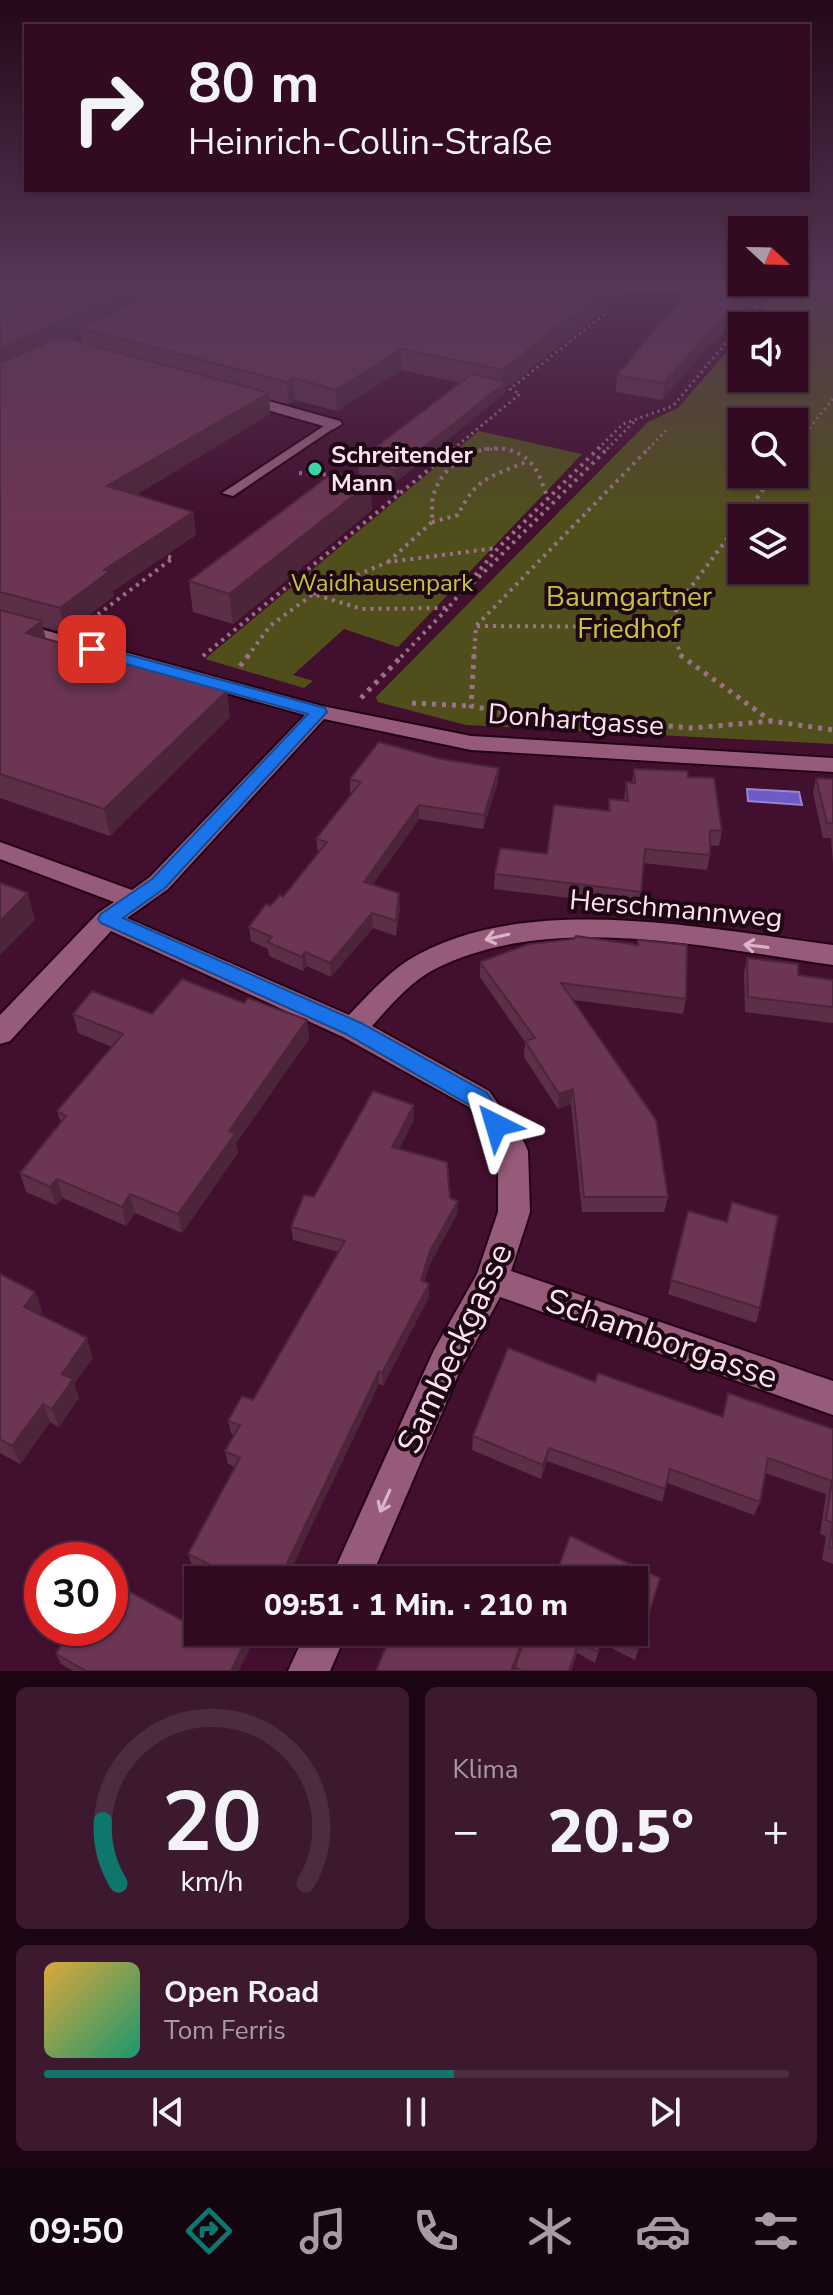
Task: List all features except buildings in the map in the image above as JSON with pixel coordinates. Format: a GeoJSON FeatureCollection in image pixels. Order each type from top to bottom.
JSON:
{"type":"FeatureCollection","features":[{"type":"Feature","properties":{"kind":"street"},"geometry":{"type":"LineString","coordinates":[[218,392],[334,424]]}},
{"type":"Feature","properties":{"kind":"street","name":"Donhartgasse"},"geometry":{"type":"LineString","coordinates":[[0,624],[319,712],[471,743],[833,765]]}},
{"type":"Feature","properties":{"kind":"street"},"geometry":{"type":"LineString","coordinates":[[0,1033],[107,919],[159,883],[319,712]]}},
{"type":"Feature","properties":{"kind":"street"},"geometry":{"type":"LineString","coordinates":[[0,850],[134,900]]}},
{"type":"Feature","properties":{"kind":"street","name":"Sambeckgasse"},"geometry":{"type":"LineString","coordinates":[[107,919],[353,1029],[479,1099],[513,1151],[514,1212],[492,1279],[446,1362],[356,1566]]}},
{"type":"Feature","properties":{"kind":"street","name":"Herschmannweg"},"geometry":{"type":"LineString","coordinates":[[353,1029],[392,987],[425,962],[499,935],[554,930],[607,930],[833,955]]}},
{"type":"Feature","properties":{"kind":"street","name":"Schamborgasse"},"geometry":{"type":"LineString","coordinates":[[492,1279],[833,1398]]}},
{"type":"Feature","properties":{"kind":"street"},"geometry":{"type":"LineString","coordinates":[[309,1671],[321,1646]]}},
{"type":"Feature","properties":{"kind":"lane"},"geometry":{"type":"LineString","coordinates":[[228,493],[334,424]]}},
{"type":"Feature","properties":{"kind":"path"},"geometry":{"type":"LineString","coordinates":[[181,674],[520,394],[510,389],[543,362]]}},
{"type":"Feature","properties":{"kind":"path"},"geometry":{"type":"LineString","coordinates":[[313,594],[334,605],[365,612],[448,608],[498,548],[623,424],[673,406],[709,362]]}},
{"type":"Feature","properties":{"kind":"path"},"geometry":{"type":"LineString","coordinates":[[808,430],[833,399]]}},
{"type":"Feature","properties":{"kind":"path"},"geometry":{"type":"LineString","coordinates":[[319,712],[357,702],[636,420]]}},
{"type":"Feature","properties":{"kind":"path"},"geometry":{"type":"LineString","coordinates":[[668,429],[476,626],[471,706],[503,712],[693,728],[771,721],[833,730]]}},
{"type":"Feature","properties":{"kind":"path"},"geometry":{"type":"LineString","coordinates":[[432,522],[434,496],[446,474],[463,457],[480,449],[516,452],[529,461],[548,499]]}},
{"type":"Feature","properties":{"kind":"path"},"geometry":{"type":"LineString","coordinates":[[227,686],[270,626],[313,594],[388,562],[432,522],[458,515],[468,494],[488,476],[529,461]]}},
{"type":"Feature","properties":{"kind":"path"},"geometry":{"type":"LineString","coordinates":[[263,470],[336,475]]}},
{"type":"Feature","properties":{"kind":"path"},"geometry":{"type":"LineString","coordinates":[[362,482],[400,492]]}},
{"type":"Feature","properties":{"kind":"path"},"geometry":{"type":"LineString","coordinates":[[728,538],[679,603],[670,627],[681,656],[771,721]]}},
{"type":"Feature","properties":{"kind":"path"},"geometry":{"type":"LineString","coordinates":[[388,562],[498,548]]}},
{"type":"Feature","properties":{"kind":"path"},"geometry":{"type":"LineString","coordinates":[[62,641],[102,608],[173,558],[165,556]]}},
{"type":"Feature","properties":{"kind":"path"},"geometry":{"type":"LineString","coordinates":[[476,626],[670,627]]}},
{"type":"Feature","properties":{"kind":"green space","name":"Baumgartner Friedhof"},"geometry":{"type":"Polygon","coordinates":[[[718,362],[728,362],[728,392],[808,392],[808,362],[833,362],[833,744],[466,725],[378,702],[376,697],[648,422],[678,408],[718,362]]]}},
{"type":"Feature","properties":{"kind":"green space","name":"Waidhausenpark"},"geometry":{"type":"Polygon","coordinates":[[[479,431],[582,454],[398,647],[344,629],[293,675],[313,681],[304,688],[205,659],[479,431]]]}},
{"type":"Feature","properties":{"kind":"shaded area"},"geometry":{"type":"Polygon","coordinates":[[[747,789],[799,792],[802,805],[748,801],[747,789]]]}},
{"type":"Feature","properties":{"kind":"place","name":"Schreitender Mann"},"geometry":{"type":"Point","coordinates":[315,469]}},
{"type":"Feature","properties":{"kind":"route"},"geometry":{"type":"LineString","coordinates":[[92,649],[319,712],[159,883],[107,919],[353,1029],[479,1099],[496,1125]]}}]}
